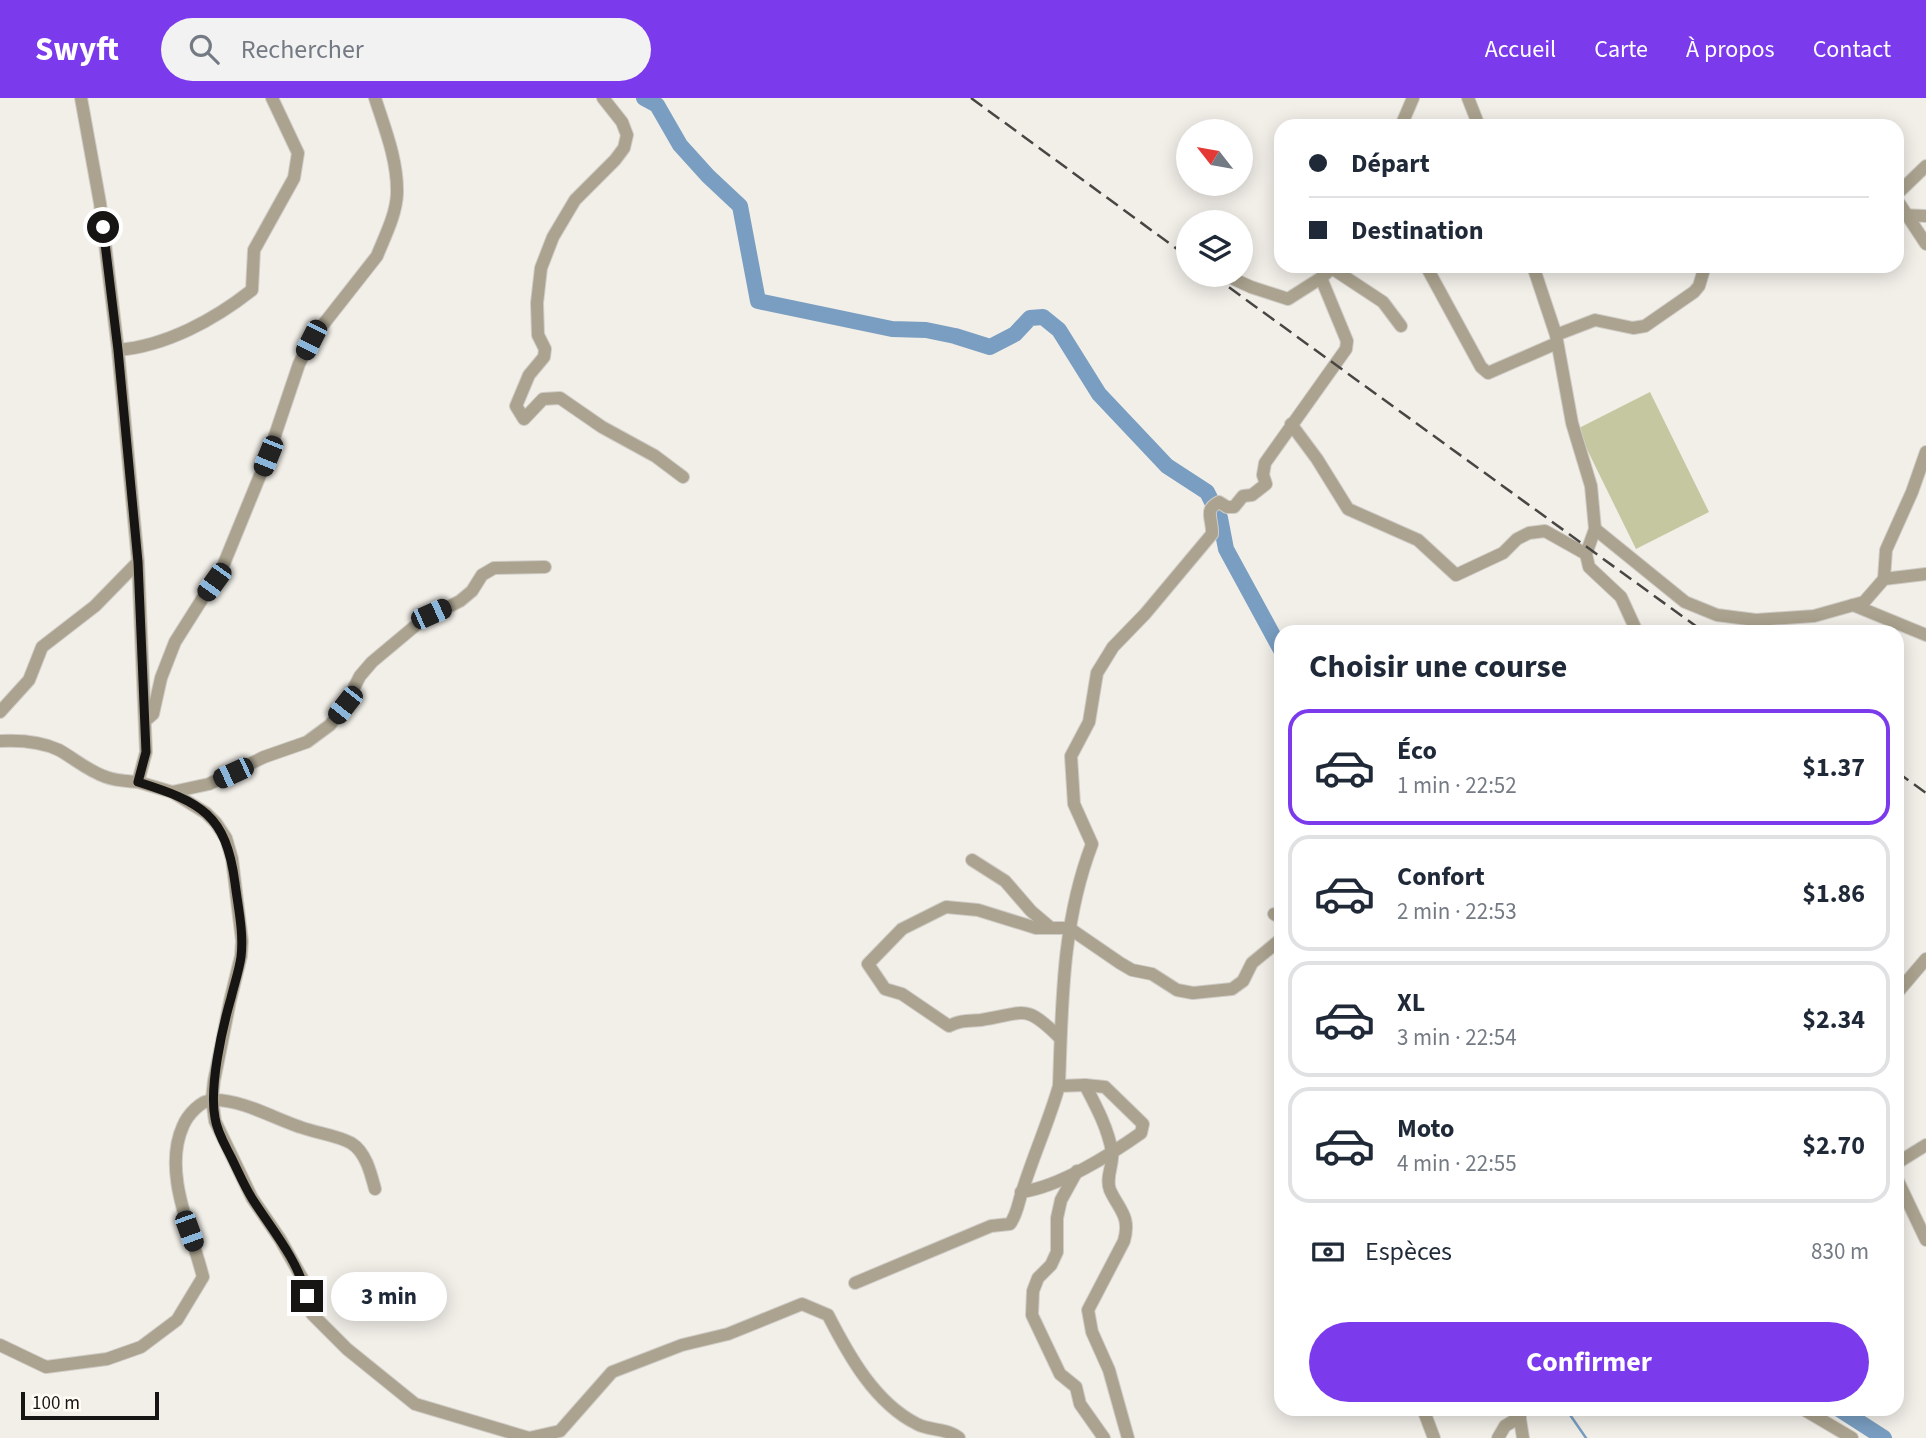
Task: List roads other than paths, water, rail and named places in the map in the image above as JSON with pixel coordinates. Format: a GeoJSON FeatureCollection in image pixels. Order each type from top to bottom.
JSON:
{"type":"FeatureCollection","features":[{"type":"Feature","properties":{"kind":"street"},"geometry":{"type":"LineString","coordinates":[[81,98],[100,203],[118,350],[138,562],[146,752],[138,782]]}},
{"type":"Feature","properties":{"kind":"street"},"geometry":{"type":"LineString","coordinates":[[118,350],[142,348],[169,338],[224,312],[252,290],[254,250],[294,178],[298,153],[272,98]]}},
{"type":"Feature","properties":{"kind":"street"},"geometry":{"type":"LineString","coordinates":[[145,721],[153,714],[160,678],[175,642],[223,566],[268,456],[299,364],[311,340],[377,256],[394,212],[397,195],[394,166],[375,98]]}},
{"type":"Feature","properties":{"kind":"street"},"geometry":{"type":"LineString","coordinates":[[603,98],[622,122],[627,135],[624,148],[615,160],[587,185],[553,237],[541,268],[537,303],[538,334],[545,349],[544,357],[528,375],[516,406],[524,419],[544,399],[560,398],[602,427],[655,456],[682,477]]}},
{"type":"Feature","properties":{"kind":"street"},"geometry":{"type":"LineString","coordinates":[[1404,119],[1413,98]]}},
{"type":"Feature","properties":{"kind":"street"},"geometry":{"type":"LineString","coordinates":[[1468,98],[1476,119]]}},
{"type":"Feature","properties":{"kind":"street"},"geometry":{"type":"LineString","coordinates":[[1904,187],[1926,166]]}},
{"type":"Feature","properties":{"kind":"street"},"geometry":{"type":"LineString","coordinates":[[1904,215],[1926,216]]}},
{"type":"Feature","properties":{"kind":"street"},"geometry":{"type":"LineString","coordinates":[[1904,218],[1926,244]]}},
{"type":"Feature","properties":{"kind":"street"},"geometry":{"type":"LineString","coordinates":[[1251,287],[1288,299],[1326,273]]}},
{"type":"Feature","properties":{"kind":"street"},"geometry":{"type":"LineString","coordinates":[[1342,273],[1384,302],[1401,326]]}},
{"type":"Feature","properties":{"kind":"street"},"geometry":{"type":"LineString","coordinates":[[1430,273],[1481,367],[1488,373],[1595,320],[1633,328],[1644,326],[1694,292],[1703,273]]}},
{"type":"Feature","properties":{"kind":"street"},"geometry":{"type":"LineString","coordinates":[[1535,273],[1556,339],[1572,423],[1591,486],[1595,529],[1586,554],[1589,568],[1621,597],[1634,625]]}},
{"type":"Feature","properties":{"kind":"street"},"geometry":{"type":"LineString","coordinates":[[855,1283],[991,1226],[1010,1224],[1017,1214],[1021,1192],[1049,1121],[1059,1086],[1063,970],[1080,876],[1092,844],[1074,804],[1070,756],[1089,722],[1097,673],[1113,647],[1145,614],[1212,534],[1209,510],[1214,504],[1221,502],[1227,507],[1234,507],[1243,496],[1252,495],[1266,484],[1263,475],[1265,463],[1346,349],[1347,341],[1321,278]]}},
{"type":"Feature","properties":{"kind":"street"},"geometry":{"type":"LineString","coordinates":[[1291,424],[1317,459],[1348,509],[1418,540],[1457,575],[1503,553],[1517,539],[1529,533],[1545,531],[1586,554]]}},
{"type":"Feature","properties":{"kind":"street"},"geometry":{"type":"LineString","coordinates":[[1595,529],[1685,601],[1717,615],[1756,620],[1814,616],[1864,602],[1884,579],[1886,550],[1912,492],[1926,452]]}},
{"type":"Feature","properties":{"kind":"street"},"geometry":{"type":"LineString","coordinates":[[2,707],[29,680],[42,647],[96,606],[138,562]]}},
{"type":"Feature","properties":{"kind":"street"},"geometry":{"type":"LineString","coordinates":[[172,792],[209,785],[264,757],[307,742],[330,725],[345,705],[360,676],[372,662],[421,621],[460,601],[472,591],[482,575],[494,568],[545,566]]}},
{"type":"Feature","properties":{"kind":"street"},"geometry":{"type":"LineString","coordinates":[[1884,579],[1926,574]]}},
{"type":"Feature","properties":{"kind":"street"},"geometry":{"type":"LineString","coordinates":[[1853,605],[1902,625]]}},
{"type":"Feature","properties":{"kind":"street"},"geometry":{"type":"LineString","coordinates":[[1904,626],[1926,635]]}},
{"type":"Feature","properties":{"kind":"street"},"geometry":{"type":"LineString","coordinates":[[0,741],[43,744],[109,779],[138,782],[172,792],[216,822],[226,838],[232,859],[242,941],[212,1099],[215,1121],[252,1198],[302,1278],[312,1314],[347,1349],[415,1404],[528,1438],[560,1431],[612,1372],[682,1345],[728,1334],[802,1304],[828,1315],[844,1346],[887,1404],[919,1426],[954,1434],[958,1438]]}},
{"type":"Feature","properties":{"kind":"street"},"geometry":{"type":"LineString","coordinates":[[972,860],[1005,881],[1031,911],[1051,928]]}},
{"type":"Feature","properties":{"kind":"street"},"geometry":{"type":"LineString","coordinates":[[1060,1038],[1033,1015],[1021,1011],[979,1020],[959,1021],[949,1026],[902,994],[885,989],[868,964],[902,929],[946,907],[978,910],[1036,928],[1069,928],[1132,970],[1152,974],[1177,990],[1192,993],[1238,986],[1252,962],[1274,945]]}},
{"type":"Feature","properties":{"kind":"street"},"geometry":{"type":"LineString","coordinates":[[1904,985],[1926,959]]}},
{"type":"Feature","properties":{"kind":"street"},"geometry":{"type":"LineString","coordinates":[[1085,1085],[1100,1112],[1112,1153],[1109,1188],[1125,1216],[1127,1230],[1124,1241],[1088,1310],[1092,1332],[1109,1370],[1128,1438]]}},
{"type":"Feature","properties":{"kind":"street"},"geometry":{"type":"LineString","coordinates":[[1021,1192],[1037,1190],[1112,1153],[1141,1133],[1143,1124],[1105,1087],[1059,1086]]}},
{"type":"Feature","properties":{"kind":"street"},"geometry":{"type":"LineString","coordinates":[[0,1345],[46,1367],[71,1365],[107,1359],[141,1347],[177,1320],[203,1277],[182,1212],[176,1174],[177,1149],[183,1125],[201,1103],[212,1099],[257,1109],[300,1128],[352,1143],[368,1163],[375,1189]]}},
{"type":"Feature","properties":{"kind":"street"},"geometry":{"type":"LineString","coordinates":[[1904,1159],[1926,1145]]}},
{"type":"Feature","properties":{"kind":"street"},"geometry":{"type":"LineString","coordinates":[[1077,1170],[1068,1184],[1059,1209],[1057,1252],[1051,1265],[1038,1278],[1033,1291],[1032,1315],[1060,1374],[1076,1387],[1080,1404],[1104,1438]]}},
{"type":"Feature","properties":{"kind":"street"},"geometry":{"type":"LineString","coordinates":[[1904,1194],[1926,1240]]}},
{"type":"Feature","properties":{"kind":"street"},"geometry":{"type":"LineString","coordinates":[[1426,1416],[1434,1438]]}},
{"type":"Feature","properties":{"kind":"street"},"geometry":{"type":"LineString","coordinates":[[1498,1438],[1516,1416]]}},
{"type":"Feature","properties":{"kind":"street"},"geometry":{"type":"LineString","coordinates":[[1519,1416],[1523,1438]]}},
{"type":"Feature","properties":{"kind":"street"},"geometry":{"type":"LineString","coordinates":[[1815,1416],[1852,1438]]}},
{"type":"Feature","properties":{"kind":"waterway"},"geometry":{"type":"LineString","coordinates":[[644,98],[657,105],[680,145],[740,206],[758,301],[892,329],[926,330],[990,347],[1015,334],[1030,318],[1043,317],[1059,330],[1099,394],[1167,466],[1207,492],[1220,518],[1226,549],[1274,637]]}},
{"type":"Feature","properties":{"kind":"waterway"},"geometry":{"type":"LineString","coordinates":[[1571,1416],[1586,1438]]}},
{"type":"Feature","properties":{"kind":"waterway"},"geometry":{"type":"LineString","coordinates":[[1850,1416],[1884,1438]]}},
{"type":"Feature","properties":{"kind":"railway"},"geometry":{"type":"LineString","coordinates":[[971,98],[1176,248]]}},
{"type":"Feature","properties":{"kind":"railway"},"geometry":{"type":"LineString","coordinates":[[1229,287],[1694,625]]}},
{"type":"Feature","properties":{"kind":"railway"},"geometry":{"type":"LineString","coordinates":[[1904,777],[1926,793]]}}]}
